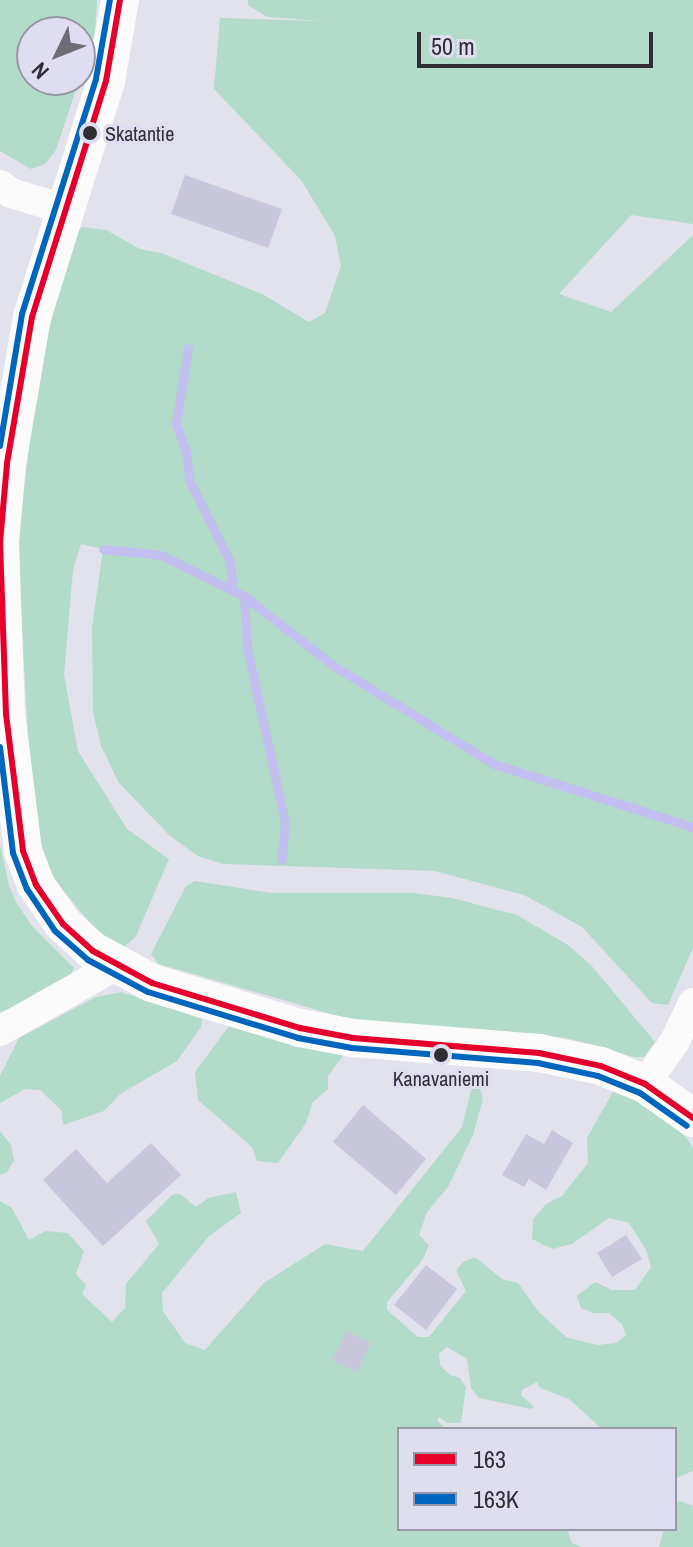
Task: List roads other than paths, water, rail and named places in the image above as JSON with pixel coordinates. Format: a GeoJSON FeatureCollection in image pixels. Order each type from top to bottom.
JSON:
{"type":"FeatureCollection","features":[{"type":"Feature","properties":{"kind":"street"},"geometry":{"type":"LineString","coordinates":[[120,0],[106,81],[29,330],[7,464],[0,542],[6,714],[23,851],[36,885],[63,924],[115,966],[152,983],[300,1028],[385,1044],[539,1053],[601,1066],[645,1084],[693,1118]]}},
{"type":"Feature","properties":{"kind":"street"},"geometry":{"type":"LineString","coordinates":[[0,185],[11,193],[64,209]]}},
{"type":"Feature","properties":{"kind":"street"},"geometry":{"type":"LineString","coordinates":[[0,1031],[115,966]]}},
{"type":"Feature","properties":{"kind":"street"},"geometry":{"type":"LineString","coordinates":[[645,1084],[675,1041],[693,1003]]}},
{"type":"Feature","properties":{"kind":"waterway"},"geometry":{"type":"LineString","coordinates":[[188,348],[176,424],[186,451],[189,480],[230,562],[233,590]]}},
{"type":"Feature","properties":{"kind":"waterway"},"geometry":{"type":"LineString","coordinates":[[103,549],[161,555],[244,596],[334,666],[494,764],[693,827]]}},
{"type":"Feature","properties":{"kind":"waterway"},"geometry":{"type":"LineString","coordinates":[[244,596],[247,648],[285,822],[282,860]]}},
{"type":"Feature","properties":{"kind":"place","name":"Skatantie"},"geometry":{"type":"Point","coordinates":[90,133]}},
{"type":"Feature","properties":{"kind":"place","name":"Kanavaniemi"},"geometry":{"type":"Point","coordinates":[441,1055]}}]}
